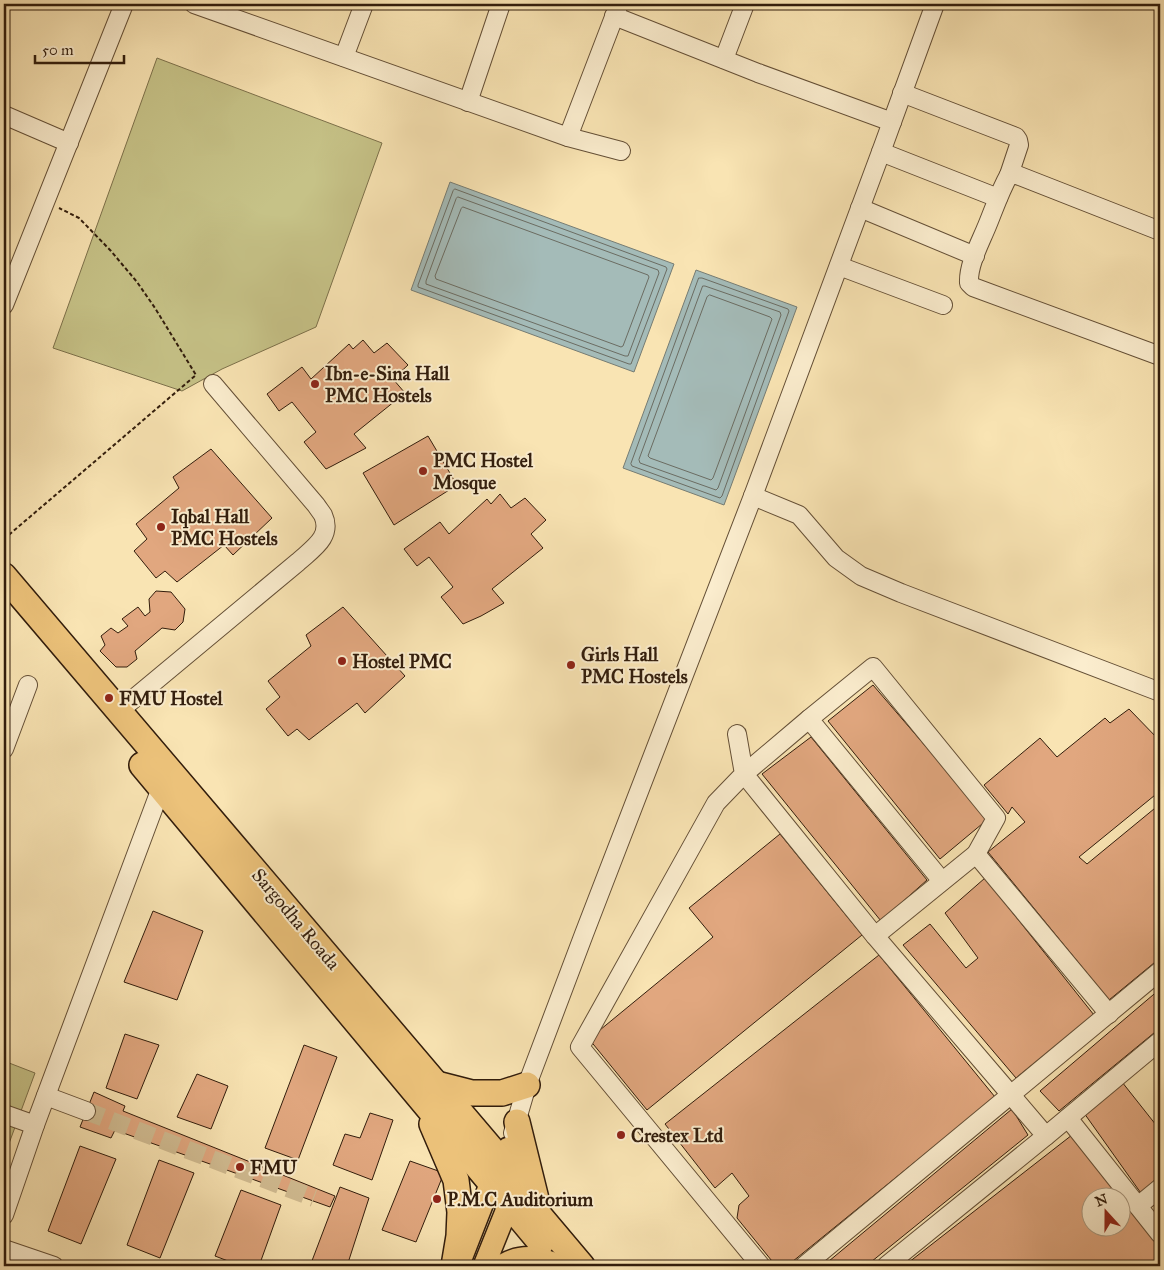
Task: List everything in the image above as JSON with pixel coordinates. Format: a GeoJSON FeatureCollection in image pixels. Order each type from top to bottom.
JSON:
{"type":"FeatureCollection","features":[{"type":"Feature","properties":{"kind":"highway","name":"Sargodha Roada"},"geometry":{"type":"LineString","coordinates":[[4,576],[118,711],[430,1092]]}},
{"type":"Feature","properties":{"kind":"highway","name":"Sargodha Roada"},"geometry":{"type":"LineString","coordinates":[[4,601],[161,788],[430,1092],[502,1165],[539,1215],[582,1266]]}},
{"type":"Feature","properties":{"kind":"highway"},"geometry":{"type":"LineString","coordinates":[[454,1266],[459,1236],[460,1212],[456,1180],[430,1092],[502,1093],[527,1085]]}},
{"type":"Feature","properties":{"kind":"highway"},"geometry":{"type":"LineString","coordinates":[[517,1122],[539,1215]]}},
{"type":"Feature","properties":{"kind":"highway","name":"Sargodha Roada"},"geometry":{"type":"LineString","coordinates":[[502,1165],[509,1204],[560,1266]]}},
{"type":"Feature","properties":{"kind":"highway"},"geometry":{"type":"LineString","coordinates":[[505,1266],[514,1261],[527,1259],[554,1266]]}},
{"type":"Feature","properties":{"kind":"main road"},"geometry":{"type":"LineString","coordinates":[[459,1266],[502,1165]]}},
{"type":"Feature","properties":{"kind":"main road"},"geometry":{"type":"LineString","coordinates":[[484,1266],[509,1204]]}},
{"type":"Feature","properties":{"kind":"street"},"geometry":{"type":"LineString","coordinates":[[4,305],[124,4]]}},
{"type":"Feature","properties":{"kind":"street"},"geometry":{"type":"LineString","coordinates":[[194,4],[568,137],[621,151]]}},
{"type":"Feature","properties":{"kind":"street"},"geometry":{"type":"LineString","coordinates":[[344,57],[364,4]]}},
{"type":"Feature","properties":{"kind":"street"},"geometry":{"type":"LineString","coordinates":[[468,102],[501,4]]}},
{"type":"Feature","properties":{"kind":"street"},"geometry":{"type":"LineString","coordinates":[[724,59],[745,4]]}},
{"type":"Feature","properties":{"kind":"street"},"geometry":{"type":"LineString","coordinates":[[502,1165],[527,1085],[753,496],[935,4]]}},
{"type":"Feature","properties":{"kind":"street"},"geometry":{"type":"LineString","coordinates":[[568,137],[616,10],[724,59],[892,122]]}},
{"type":"Feature","properties":{"kind":"street"},"geometry":{"type":"LineString","coordinates":[[902,93],[1016,137],[1018,140],[1019,144],[1009,175],[975,256],[969,276],[969,283],[974,287],[1160,356]]}},
{"type":"Feature","properties":{"kind":"street"},"geometry":{"type":"LineString","coordinates":[[4,115],[69,143]]}},
{"type":"Feature","properties":{"kind":"street"},"geometry":{"type":"LineString","coordinates":[[881,152],[998,198]]}},
{"type":"Feature","properties":{"kind":"street"},"geometry":{"type":"LineString","coordinates":[[1009,175],[1017,175],[1160,231]]}},
{"type":"Feature","properties":{"kind":"street"},"geometry":{"type":"LineString","coordinates":[[860,208],[975,256]]}},
{"type":"Feature","properties":{"kind":"street"},"geometry":{"type":"LineString","coordinates":[[839,266],[942,305]]}},
{"type":"Feature","properties":{"kind":"street"},"geometry":{"type":"LineString","coordinates":[[118,711],[304,556],[322,540],[326,529],[323,515],[316,505],[213,384]]}},
{"type":"Feature","properties":{"kind":"street"},"geometry":{"type":"LineString","coordinates":[[753,496],[799,515],[836,558],[861,576],[1160,692]]}},
{"type":"Feature","properties":{"kind":"street"},"geometry":{"type":"LineString","coordinates":[[761,1266],[580,1047],[716,803],[744,774],[873,667],[996,818],[976,854],[875,936]]}},
{"type":"Feature","properties":{"kind":"street"},"geometry":{"type":"LineString","coordinates":[[4,749],[28,685]]}},
{"type":"Feature","properties":{"kind":"street"},"geometry":{"type":"LineString","coordinates":[[809,719],[942,881]]}},
{"type":"Feature","properties":{"kind":"street"},"geometry":{"type":"LineString","coordinates":[[737,734],[744,774],[875,936],[1046,1136]]}},
{"type":"Feature","properties":{"kind":"street"},"geometry":{"type":"LineString","coordinates":[[4,1215],[46,1096],[161,788]]}},
{"type":"Feature","properties":{"kind":"street"},"geometry":{"type":"LineString","coordinates":[[976,854],[1109,1014]]}},
{"type":"Feature","properties":{"kind":"street"},"geometry":{"type":"LineString","coordinates":[[804,1266],[1160,971]]}},
{"type":"Feature","properties":{"kind":"street"},"geometry":{"type":"LineString","coordinates":[[886,1266],[1160,1041]]}},
{"type":"Feature","properties":{"kind":"street"},"geometry":{"type":"LineString","coordinates":[[46,1096],[86,1111]]}},
{"type":"Feature","properties":{"kind":"street"},"geometry":{"type":"LineString","coordinates":[[4,1114],[36,1125]]}},
{"type":"Feature","properties":{"kind":"street"},"geometry":{"type":"LineString","coordinates":[[1068,1118],[1160,1234]]}},
{"type":"Feature","properties":{"kind":"street"},"geometry":{"type":"LineString","coordinates":[[1138,1206],[1160,1188]]}},
{"type":"Feature","properties":{"kind":"street"},"geometry":{"type":"LineString","coordinates":[[4,1249],[54,1266]]}},
{"type":"Feature","properties":{"kind":"path"},"geometry":{"type":"LineString","coordinates":[[4,539],[196,375],[155,308],[111,250],[79,218],[46,201]]}},
{"type":"Feature","properties":{"kind":"shaded area"},"geometry":{"type":"Polygon","coordinates":[[[157,58],[382,143],[316,327],[222,369],[182,391],[53,348],[157,58]]]}},
{"type":"Feature","properties":{"kind":"shaded area"},"geometry":{"type":"Polygon","coordinates":[[[4,1061],[35,1073],[4,1157],[4,1061]]]}},
{"type":"Feature","properties":{"kind":"water"},"geometry":{"type":"Polygon","coordinates":[[[450,182],[674,264],[634,372],[411,290],[450,182]]]}},
{"type":"Feature","properties":{"kind":"water"},"geometry":{"type":"Polygon","coordinates":[[[696,270],[797,307],[724,505],[623,468],[696,270]]]}},
{"type":"Feature","properties":{"kind":"building"},"geometry":{"type":"Polygon","coordinates":[[[363,340],[374,353],[387,343],[408,365],[393,379],[405,393],[354,434],[366,448],[326,469],[304,442],[316,432],[292,402],[279,411],[267,394],[302,367],[311,379],[349,344],[353,349],[363,340]]]}},
{"type":"Feature","properties":{"kind":"building"},"geometry":{"type":"Polygon","coordinates":[[[428,436],[457,485],[394,525],[363,473],[428,436]]]}},
{"type":"Feature","properties":{"kind":"building"},"geometry":{"type":"Polygon","coordinates":[[[211,449],[272,518],[233,555],[224,545],[177,582],[165,571],[156,578],[134,551],[147,539],[136,524],[179,488],[173,477],[211,449]]]}},
{"type":"Feature","properties":{"kind":"building","name":"Hostel PMC"},"geometry":{"type":"Polygon","coordinates":[[[500,494],[511,508],[525,498],[546,520],[531,534],[543,548],[492,589],[504,603],[463,624],[441,597],[453,587],[429,557],[417,566],[404,549],[440,522],[449,534],[487,499],[491,504],[500,494]]]}},
{"type":"Feature","properties":{"kind":"building"},"geometry":{"type":"Polygon","coordinates":[[[156,591],[171,592],[185,609],[183,622],[175,630],[162,628],[135,651],[137,659],[127,667],[116,667],[100,651],[105,645],[101,636],[111,628],[118,633],[128,626],[122,619],[138,607],[145,616],[150,612],[149,599],[156,591]]]}},
{"type":"Feature","properties":{"kind":"building","name":"Hostel PMC"},"geometry":{"type":"Polygon","coordinates":[[[343,607],[405,676],[365,713],[357,703],[309,740],[297,729],[288,736],[266,709],[280,697],[268,681],[311,646],[306,635],[343,607]]]}},
{"type":"Feature","properties":{"kind":"building"},"geometry":{"type":"Polygon","coordinates":[[[873,685],[988,819],[940,859],[828,721],[873,685]]]}},
{"type":"Feature","properties":{"kind":"building"},"geometry":{"type":"Polygon","coordinates":[[[1129,709],[1160,741],[1160,791],[1079,857],[1087,864],[1160,804],[1160,958],[1109,1000],[988,852],[1025,822],[1012,807],[1008,814],[984,785],[1040,738],[1057,757],[1105,718],[1110,723],[1129,709]]]}},
{"type":"Feature","properties":{"kind":"building"},"geometry":{"type":"Polygon","coordinates":[[[811,737],[927,880],[881,921],[762,774],[811,737]]]}},
{"type":"Feature","properties":{"kind":"building"},"geometry":{"type":"Polygon","coordinates":[[[780,834],[862,935],[647,1110],[589,1039],[713,937],[689,908],[780,834]]]}},
{"type":"Feature","properties":{"kind":"building"},"geometry":{"type":"Polygon","coordinates":[[[985,878],[1094,1015],[1016,1078],[903,945],[930,924],[966,968],[978,958],[945,913],[985,878]]]}},
{"type":"Feature","properties":{"kind":"building"},"geometry":{"type":"Polygon","coordinates":[[[153,911],[203,931],[177,1000],[124,982],[153,911]]]}},
{"type":"Feature","properties":{"kind":"building"},"geometry":{"type":"Polygon","coordinates":[[[879,955],[995,1097],[787,1266],[776,1266],[737,1218],[739,1205],[749,1196],[732,1173],[715,1188],[665,1124],[879,955]]]}},
{"type":"Feature","properties":{"kind":"building"},"geometry":{"type":"Polygon","coordinates":[[[1160,989],[1160,1028],[1059,1111],[1040,1091],[1160,989]]]}},
{"type":"Feature","properties":{"kind":"building"},"geometry":{"type":"Polygon","coordinates":[[[125,1034],[159,1045],[137,1099],[106,1088],[125,1034]]]}},
{"type":"Feature","properties":{"kind":"building","name":"FMU"},"geometry":{"type":"Polygon","coordinates":[[[304,1045],[337,1057],[298,1160],[265,1148],[304,1045]]]}},
{"type":"Feature","properties":{"kind":"building","name":"FMU"},"geometry":{"type":"Polygon","coordinates":[[[197,1074],[228,1086],[211,1129],[177,1117],[197,1074]]]}},
{"type":"Feature","properties":{"kind":"building"},"geometry":{"type":"Polygon","coordinates":[[[1122,1082],[1160,1130],[1160,1180],[1143,1196],[1084,1113],[1122,1082]]]}},
{"type":"Feature","properties":{"kind":"building","name":"FMU"},"geometry":{"type":"Polygon","coordinates":[[[94,1092],[125,1106],[123,1111],[335,1196],[330,1207],[115,1130],[111,1138],[80,1127],[94,1092]]]}},
{"type":"Feature","properties":{"kind":"building"},"geometry":{"type":"Polygon","coordinates":[[[1012,1109],[1028,1135],[866,1266],[823,1266],[1012,1109]]]}},
{"type":"Feature","properties":{"kind":"building","name":"FMU"},"geometry":{"type":"Polygon","coordinates":[[[370,1113],[393,1120],[372,1180],[333,1165],[345,1134],[360,1138],[370,1113]]]}},
{"type":"Feature","properties":{"kind":"building"},"geometry":{"type":"Polygon","coordinates":[[[1072,1135],[1114,1188],[1082,1188],[1082,1238],[1132,1238],[1132,1211],[1160,1246],[1160,1266],[904,1266],[1072,1135]]]}},
{"type":"Feature","properties":{"kind":"building"},"geometry":{"type":"Polygon","coordinates":[[[80,1146],[116,1159],[81,1244],[48,1231],[80,1146]]]}},
{"type":"Feature","properties":{"kind":"building","name":"FMU"},"geometry":{"type":"Polygon","coordinates":[[[159,1160],[194,1173],[160,1258],[127,1245],[159,1160]]]}},
{"type":"Feature","properties":{"kind":"building"},"geometry":{"type":"Polygon","coordinates":[[[410,1161],[444,1173],[416,1242],[382,1230],[410,1161]]]}},
{"type":"Feature","properties":{"kind":"building","name":"FMU"},"geometry":{"type":"Polygon","coordinates":[[[340,1187],[369,1198],[347,1266],[310,1266],[340,1187]]]}},
{"type":"Feature","properties":{"kind":"building","name":"FMU"},"geometry":{"type":"Polygon","coordinates":[[[241,1190],[281,1205],[259,1266],[241,1266],[215,1256],[241,1190]]]}},
{"type":"Feature","properties":{"kind":"tunnel"},"geometry":{"type":"LineString","coordinates":[[86,1111],[314,1198]]}},
{"type":"Feature","properties":{"kind":"place","name":"Ibn-e-Sina Hall PMC Hostels"},"geometry":{"type":"Point","coordinates":[315,384]}},
{"type":"Feature","properties":{"kind":"place","name":"PMC Hostel Mosque"},"geometry":{"type":"Point","coordinates":[423,471]}},
{"type":"Feature","properties":{"kind":"place","name":"Iqbal Hall PMC Hostels"},"geometry":{"type":"Point","coordinates":[161,527]}},
{"type":"Feature","properties":{"kind":"place","name":"Hostel PMC"},"geometry":{"type":"Point","coordinates":[342,661]}},
{"type":"Feature","properties":{"kind":"place","name":"Girls Hall PMC Hostels"},"geometry":{"type":"Point","coordinates":[571,665]}},
{"type":"Feature","properties":{"kind":"place","name":"FMU Hostel"},"geometry":{"type":"Point","coordinates":[109,698]}},
{"type":"Feature","properties":{"kind":"place","name":"Crestex Ltd"},"geometry":{"type":"Point","coordinates":[621,1135]}},
{"type":"Feature","properties":{"kind":"place","name":"FMU"},"geometry":{"type":"Point","coordinates":[240,1167]}},
{"type":"Feature","properties":{"kind":"place","name":"P.M.C Auditorium"},"geometry":{"type":"Point","coordinates":[437,1199]}}]}
